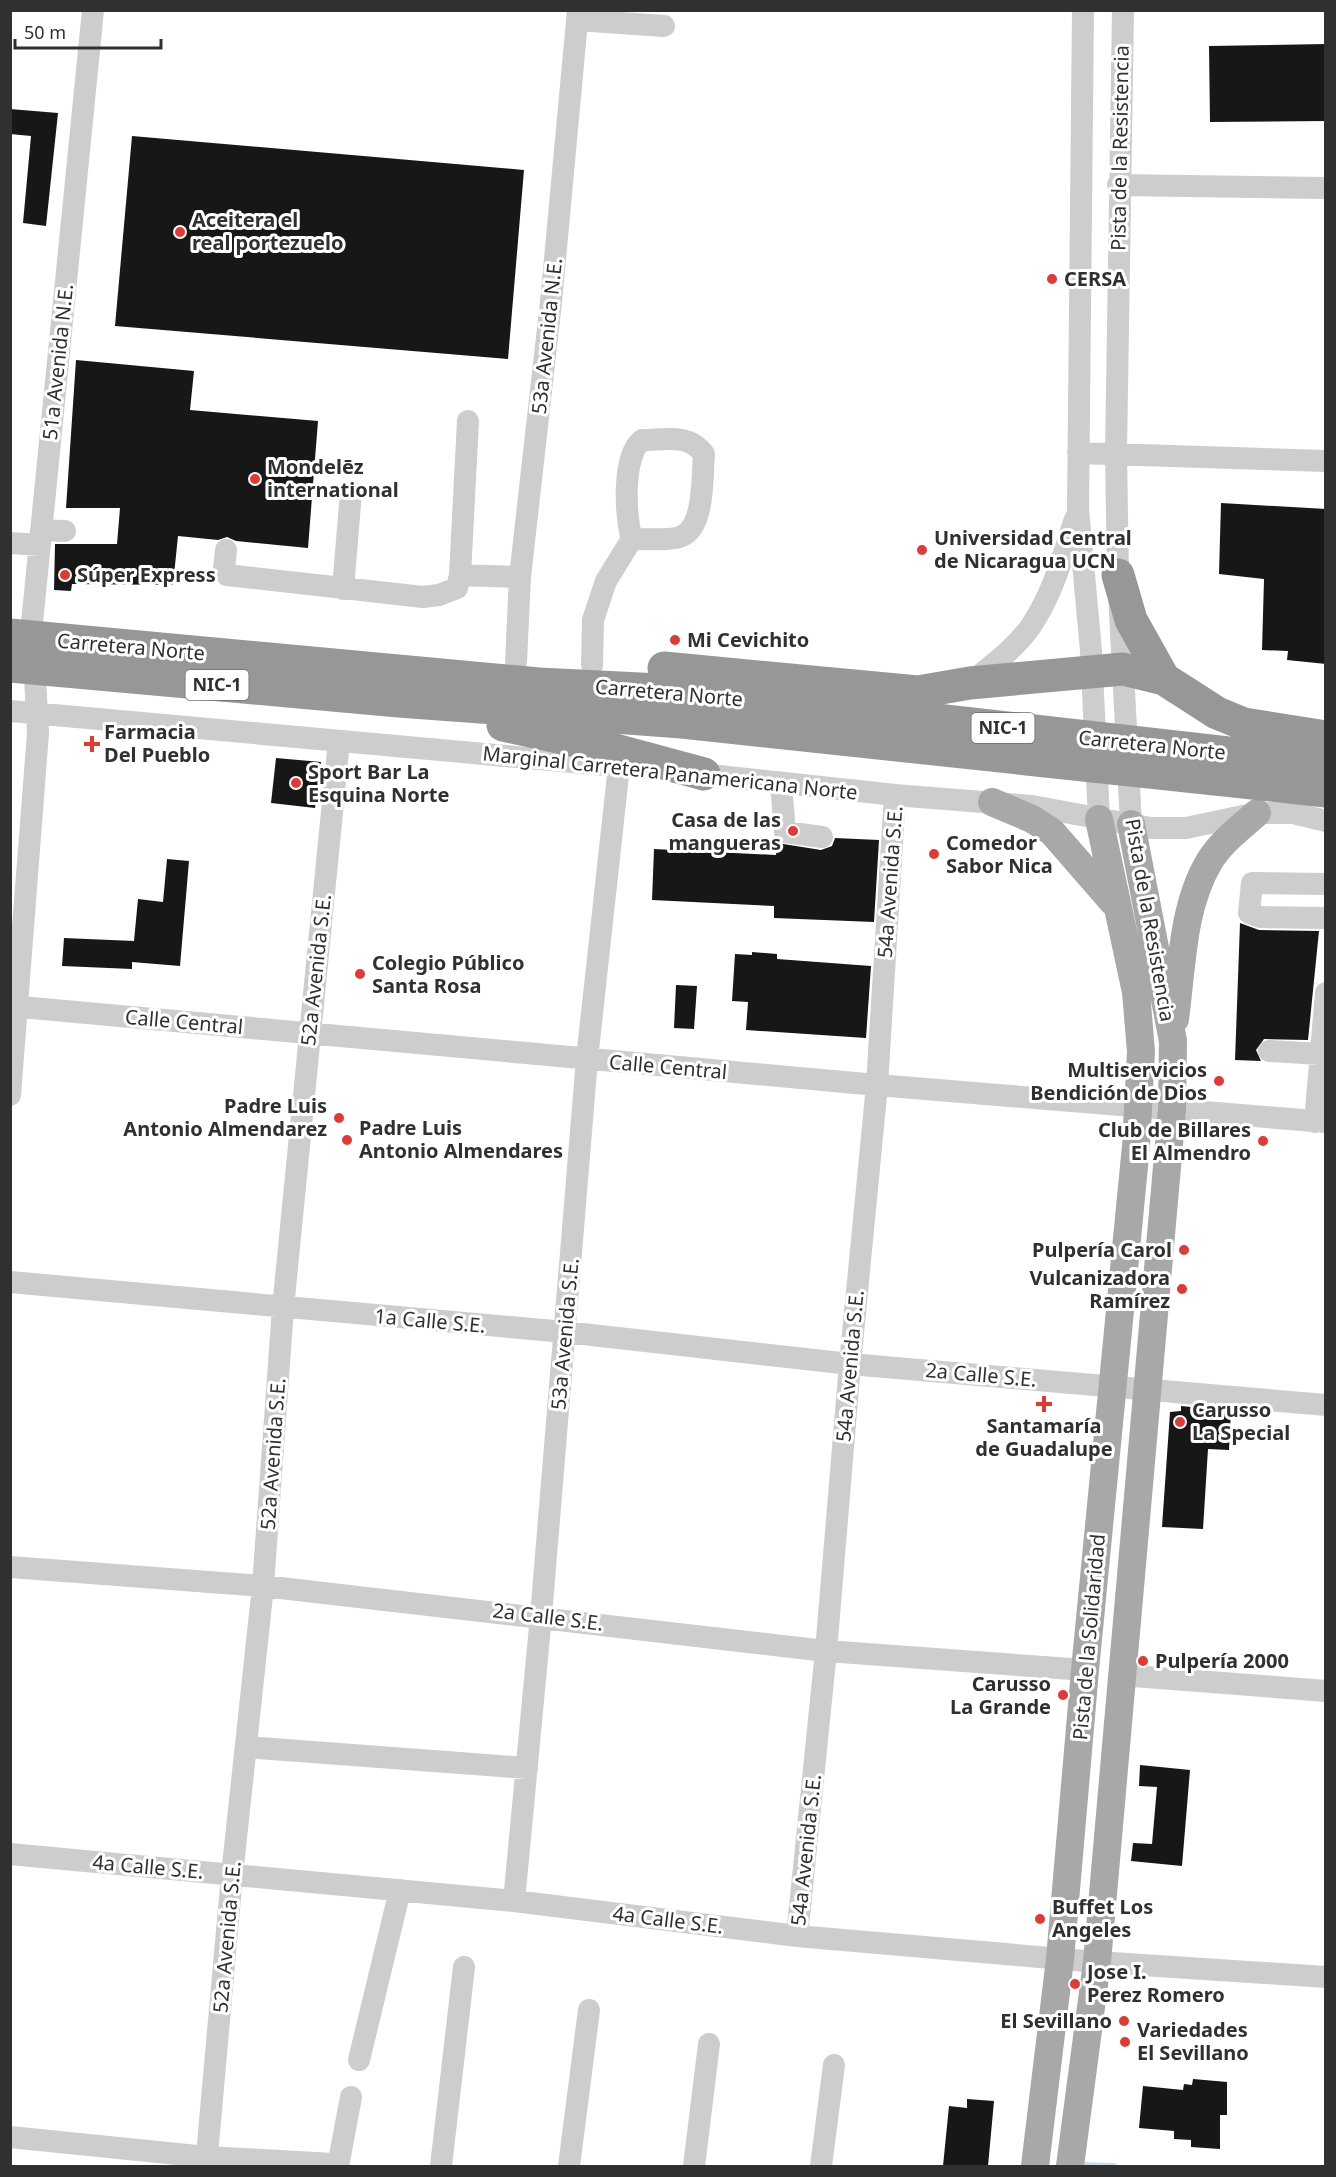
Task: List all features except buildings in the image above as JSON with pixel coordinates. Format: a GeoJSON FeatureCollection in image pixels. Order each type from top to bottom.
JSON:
{"type":"FeatureCollection","features":[{"type":"Feature","properties":{"kind":"highway"},"geometry":{"type":"LineString","coordinates":[[1118,575],[1131,620],[1164,679]]}},
{"type":"Feature","properties":{"kind":"highway","name":"Carretera Norte"},"geometry":{"type":"LineString","coordinates":[[22,652],[233,656],[539,684],[681,707],[1326,791]]}},
{"type":"Feature","properties":{"kind":"highway","name":"Carretera Norte"},"geometry":{"type":"LineString","coordinates":[[22,652],[399,701],[681,707],[1326,764]]}},
{"type":"Feature","properties":{"kind":"highway"},"geometry":{"type":"LineString","coordinates":[[233,656],[346,653],[680,669],[918,692],[970,683],[1107,669],[1164,679],[1217,713],[1244,724],[1326,737]]}},
{"type":"Feature","properties":{"kind":"highway"},"geometry":{"type":"LineString","coordinates":[[399,701],[600,746],[704,774]]}},
{"type":"Feature","properties":{"kind":"main road"},"geometry":{"type":"LineString","coordinates":[[993,802],[1032,819],[1052,832],[1115,904]]}},
{"type":"Feature","properties":{"kind":"main road"},"geometry":{"type":"LineString","coordinates":[[1173,1041],[1186,930],[1196,896],[1209,862],[1224,843],[1257,813]]}},
{"type":"Feature","properties":{"kind":"main road","name":"Pista de la Resistencia"},"geometry":{"type":"LineString","coordinates":[[1100,819],[1115,904],[1136,992],[1140,1024],[1138,1107]]}},
{"type":"Feature","properties":{"kind":"main road","name":"Pista de la Resistencia"},"geometry":{"type":"LineString","coordinates":[[1131,824],[1173,1041],[1172,1110]]}},
{"type":"Feature","properties":{"kind":"main road","name":"Pista de la Solidaridad"},"geometry":{"type":"LineString","coordinates":[[1035,2166],[1060,1959],[1138,1107]]}},
{"type":"Feature","properties":{"kind":"main road","name":"Pista de la Solidaridad"},"geometry":{"type":"LineString","coordinates":[[1070,2166],[1097,1962],[1120,1675],[1172,1110]]}},
{"type":"Feature","properties":{"kind":"street","name":"51a Avenida N.E."},"geometry":{"type":"LineString","coordinates":[[10,1095],[15,1007],[38,733],[37,713],[22,652],[41,538],[93,10]]}},
{"type":"Feature","properties":{"kind":"street","name":"Pista de la Resistencia"},"geometry":{"type":"LineString","coordinates":[[1083,10],[1078,508],[1107,669],[1131,824]]}},
{"type":"Feature","properties":{"kind":"street","name":"Pista de la Resistencia"},"geometry":{"type":"LineString","coordinates":[[1100,819],[1107,669],[1118,575],[1116,453],[1118,185],[1123,10]]}},
{"type":"Feature","properties":{"kind":"street"},"geometry":{"type":"LineString","coordinates":[[577,15],[664,26]]}},
{"type":"Feature","properties":{"kind":"street","name":"53a Avenida N.E."},"geometry":{"type":"LineString","coordinates":[[516,662],[520,577],[551,302],[577,15]]}},
{"type":"Feature","properties":{"kind":"street"},"geometry":{"type":"LineString","coordinates":[[1118,185],[1326,188]]}},
{"type":"Feature","properties":{"kind":"street"},"geometry":{"type":"LineString","coordinates":[[226,550],[224,569],[226,575],[423,597],[439,596],[457,588],[460,575],[468,421]]}},
{"type":"Feature","properties":{"kind":"street"},"geometry":{"type":"LineString","coordinates":[[592,665],[593,620],[606,581],[632,539],[626,520],[631,453],[635,445],[642,440],[689,440],[696,444],[704,454],[699,513],[693,528],[682,536],[632,539]]}},
{"type":"Feature","properties":{"kind":"street"},"geometry":{"type":"LineString","coordinates":[[1078,453],[1326,460]]}},
{"type":"Feature","properties":{"kind":"street"},"geometry":{"type":"LineString","coordinates":[[343,589],[351,492]]}},
{"type":"Feature","properties":{"kind":"street"},"geometry":{"type":"LineString","coordinates":[[970,683],[1005,654],[1030,627],[1056,578],[1078,508]]}},
{"type":"Feature","properties":{"kind":"street"},"geometry":{"type":"LineString","coordinates":[[10,543],[65,531]]}},
{"type":"Feature","properties":{"kind":"street"},"geometry":{"type":"LineString","coordinates":[[460,575],[520,577]]}},
{"type":"Feature","properties":{"kind":"street","name":"Marginal Carretera Panamericana Norte"},"geometry":{"type":"LineString","coordinates":[[10,711],[704,774],[895,795],[993,802],[1032,806],[1131,824],[1177,828],[1257,813],[1293,813],[1326,821]]}},
{"type":"Feature","properties":{"kind":"street","name":"52a Avenida S.E."},"geometry":{"type":"LineString","coordinates":[[207,2162],[232,1875],[263,1586],[283,1308],[339,741]]}},
{"type":"Feature","properties":{"kind":"street","name":"53a Avenida S.E."},"geometry":{"type":"LineString","coordinates":[[514,1901],[528,1768],[587,1059],[619,766]]}},
{"type":"Feature","properties":{"kind":"street"},"geometry":{"type":"LineString","coordinates":[[781,784],[785,832],[822,837]]}},
{"type":"Feature","properties":{"kind":"street","name":"54a Avenida S.E."},"geometry":{"type":"LineString","coordinates":[[797,1936],[826,1651],[850,1364],[877,1085],[895,795]]}},
{"type":"Feature","properties":{"kind":"street"},"geometry":{"type":"LineString","coordinates":[[1293,813],[1326,815]]}},
{"type":"Feature","properties":{"kind":"street"},"geometry":{"type":"LineString","coordinates":[[1326,884],[1252,883],[1249,913],[1260,917],[1326,918]]}},
{"type":"Feature","properties":{"kind":"street"},"geometry":{"type":"LineString","coordinates":[[1320,1122],[1320,1054],[1326,993]]}},
{"type":"Feature","properties":{"kind":"street","name":"Calle Central"},"geometry":{"type":"LineString","coordinates":[[15,1007],[877,1085],[1320,1122]]}},
{"type":"Feature","properties":{"kind":"street"},"geometry":{"type":"LineString","coordinates":[[1269,1051],[1320,1054]]}},
{"type":"Feature","properties":{"kind":"street","name":"1a Calle S.E."},"geometry":{"type":"LineString","coordinates":[[10,1282],[565,1332],[850,1364]]}},
{"type":"Feature","properties":{"kind":"street","name":"2a Calle S.E."},"geometry":{"type":"LineString","coordinates":[[850,1364],[1112,1386]]}},
{"type":"Feature","properties":{"kind":"street"},"geometry":{"type":"LineString","coordinates":[[1112,1386],[1326,1405]]}},
{"type":"Feature","properties":{"kind":"street","name":"2a Calle S.E."},"geometry":{"type":"LineString","coordinates":[[10,1567],[263,1586],[541,1616],[826,1651],[1085,1670]]}},
{"type":"Feature","properties":{"kind":"street"},"geometry":{"type":"LineString","coordinates":[[1120,1675],[1326,1691]]}},
{"type":"Feature","properties":{"kind":"street"},"geometry":{"type":"LineString","coordinates":[[246,1747],[528,1768]]}},
{"type":"Feature","properties":{"kind":"street","name":"4a Calle S.E."},"geometry":{"type":"LineString","coordinates":[[10,1854],[514,1901],[797,1936],[1097,1962],[1326,1977]]}},
{"type":"Feature","properties":{"kind":"street"},"geometry":{"type":"LineString","coordinates":[[359,2060],[400,1890]]}},
{"type":"Feature","properties":{"kind":"street"},"geometry":{"type":"LineString","coordinates":[[441,2166],[464,1967]]}},
{"type":"Feature","properties":{"kind":"street"},"geometry":{"type":"LineString","coordinates":[[569,2166],[589,2010]]}},
{"type":"Feature","properties":{"kind":"street"},"geometry":{"type":"LineString","coordinates":[[694,2166],[709,2044]]}},
{"type":"Feature","properties":{"kind":"street"},"geometry":{"type":"LineString","coordinates":[[820,2166],[834,2065]]}},
{"type":"Feature","properties":{"kind":"street"},"geometry":{"type":"LineString","coordinates":[[10,2137],[207,2162],[337,2163],[351,2097]]}},
{"type":"Feature","properties":{"kind":"waterway"},"geometry":{"type":"LineString","coordinates":[[1082,2165],[1114,2166]]}},
{"type":"Feature","properties":{"kind":"place","name":"Aceitera el real portezuelo"},"geometry":{"type":"Point","coordinates":[180,232]}},
{"type":"Feature","properties":{"kind":"place","name":"CERSA"},"geometry":{"type":"Point","coordinates":[1052,279]}},
{"type":"Feature","properties":{"kind":"place","name":"Mondelēz international"},"geometry":{"type":"Point","coordinates":[255,479]}},
{"type":"Feature","properties":{"kind":"place","name":"Universidad Central de Nicaragua UCN"},"geometry":{"type":"Point","coordinates":[922,550]}},
{"type":"Feature","properties":{"kind":"place","name":"Súper Express"},"geometry":{"type":"Point","coordinates":[65,575]}},
{"type":"Feature","properties":{"kind":"place","name":"Mi Cevichito"},"geometry":{"type":"Point","coordinates":[675,640]}},
{"type":"Feature","properties":{"kind":"place","name":"Farmacia Del Pueblo"},"geometry":{"type":"Point","coordinates":[92,744]}},
{"type":"Feature","properties":{"kind":"place","name":"Sport Bar La Esquina Norte"},"geometry":{"type":"Point","coordinates":[296,783]}},
{"type":"Feature","properties":{"kind":"place","name":"Casa de las mangueras"},"geometry":{"type":"Point","coordinates":[793,831]}},
{"type":"Feature","properties":{"kind":"place","name":"Comedor Sabor Nica"},"geometry":{"type":"Point","coordinates":[934,854]}},
{"type":"Feature","properties":{"kind":"place","name":"Colegio Público Santa Rosa"},"geometry":{"type":"Point","coordinates":[360,974]}},
{"type":"Feature","properties":{"kind":"place","name":"Multiservicios Bendición de Dios"},"geometry":{"type":"Point","coordinates":[1219,1081]}},
{"type":"Feature","properties":{"kind":"place","name":"Padre Luis Antonio Almendarez"},"geometry":{"type":"Point","coordinates":[339,1118]}},
{"type":"Feature","properties":{"kind":"place","name":"Padre Luis Antonio Almendares"},"geometry":{"type":"Point","coordinates":[347,1140]}},
{"type":"Feature","properties":{"kind":"place","name":"Club de Billares El Almendro"},"geometry":{"type":"Point","coordinates":[1263,1141]}},
{"type":"Feature","properties":{"kind":"place","name":"Pulpería Carol"},"geometry":{"type":"Point","coordinates":[1184,1250]}},
{"type":"Feature","properties":{"kind":"place","name":"Vulcanizadora Ramírez"},"geometry":{"type":"Point","coordinates":[1182,1289]}},
{"type":"Feature","properties":{"kind":"place","name":"Santamaría de Guadalupe"},"geometry":{"type":"Point","coordinates":[1044,1404]}},
{"type":"Feature","properties":{"kind":"place","name":"Carusso La Special"},"geometry":{"type":"Point","coordinates":[1180,1422]}},
{"type":"Feature","properties":{"kind":"place","name":"Pulpería 2000"},"geometry":{"type":"Point","coordinates":[1143,1661]}},
{"type":"Feature","properties":{"kind":"place","name":"Carusso La Grande"},"geometry":{"type":"Point","coordinates":[1063,1695]}},
{"type":"Feature","properties":{"kind":"place","name":"Buffet Los Angeles"},"geometry":{"type":"Point","coordinates":[1040,1919]}},
{"type":"Feature","properties":{"kind":"place","name":"Jose I. Perez Romero"},"geometry":{"type":"Point","coordinates":[1075,1984]}},
{"type":"Feature","properties":{"kind":"place","name":"El Sevillano"},"geometry":{"type":"Point","coordinates":[1124,2021]}},
{"type":"Feature","properties":{"kind":"place","name":"Variedades El Sevillano"},"geometry":{"type":"Point","coordinates":[1125,2042]}}]}
